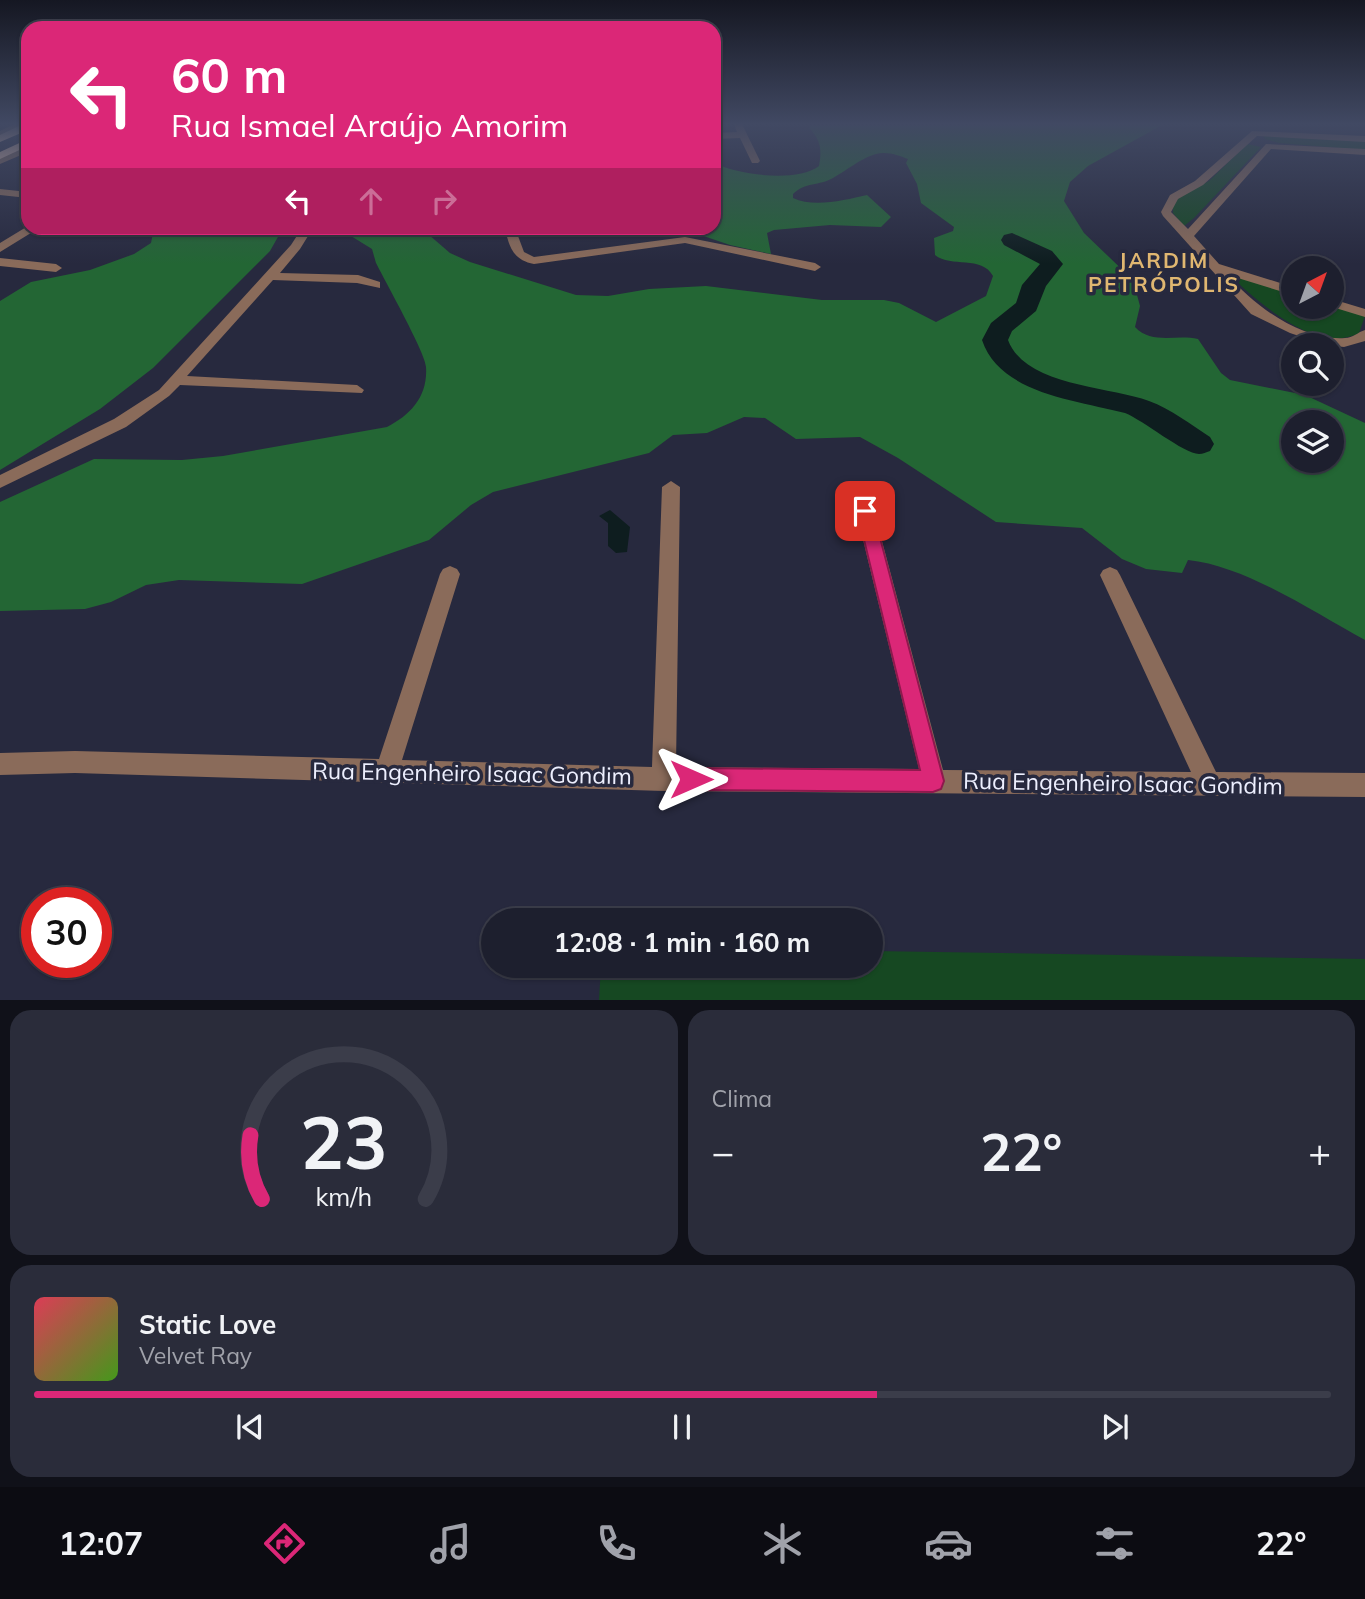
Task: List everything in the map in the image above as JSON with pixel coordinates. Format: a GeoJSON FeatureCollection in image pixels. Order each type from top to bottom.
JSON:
{"type":"FeatureCollection","features":[{"type":"Feature","properties":{"kind":"street"},"geometry":{"type":"LineString","coordinates":[[1213,171],[1199,183],[1178,194],[1167,206],[1169,218],[1244,300],[1275,323],[1311,337],[1334,342],[1356,341],[1365,334]]}},
{"type":"Feature","properties":{"kind":"street"},"geometry":{"type":"LineString","coordinates":[[1188,236],[1248,171]]}},
{"type":"Feature","properties":{"kind":"street"},"geometry":{"type":"LineString","coordinates":[[0,192],[21,194]]}},
{"type":"Feature","properties":{"kind":"street"},"geometry":{"type":"LineString","coordinates":[[0,248],[21,235]]}},
{"type":"Feature","properties":{"kind":"street"},"geometry":{"type":"LineString","coordinates":[[0,482],[120,423],[152,402],[178,380],[296,247],[303,235]]}},
{"type":"Feature","properties":{"kind":"street"},"geometry":{"type":"LineString","coordinates":[[512,235],[517,252],[523,259],[543,261],[685,240],[815,267]]}},
{"type":"Feature","properties":{"kind":"street"},"geometry":{"type":"LineString","coordinates":[[0,262],[56,268]]}},
{"type":"Feature","properties":{"kind":"street"},"geometry":{"type":"LineString","coordinates":[[1215,267],[1281,287]]}},
{"type":"Feature","properties":{"kind":"street"},"geometry":{"type":"LineString","coordinates":[[271,276],[358,279],[376,285]]}},
{"type":"Feature","properties":{"kind":"street"},"geometry":{"type":"LineString","coordinates":[[1344,307],[1365,313]]}},
{"type":"Feature","properties":{"kind":"street"},"geometry":{"type":"LineString","coordinates":[[178,380],[357,390]]}},
{"type":"Feature","properties":{"kind":"street"},"geometry":{"type":"LineString","coordinates":[[664,779],[671,487]]}},
{"type":"Feature","properties":{"kind":"street"},"geometry":{"type":"LineString","coordinates":[[865,511],[933,781]]}},
{"type":"Feature","properties":{"kind":"street"},"geometry":{"type":"LineString","coordinates":[[387,771],[450,574]]}},
{"type":"Feature","properties":{"kind":"street"},"geometry":{"type":"LineString","coordinates":[[1110,575],[1209,784]]}},
{"type":"Feature","properties":{"kind":"street","name":"Rua Engenheiro Isaac Gondim"},"geometry":{"type":"LineString","coordinates":[[0,764],[75,762],[664,779],[1365,785]]}},
{"type":"Feature","properties":{"kind":"green space"},"geometry":{"type":"Polygon","coordinates":[[[721,171],[782,176],[810,171],[845,171],[833,178],[798,190],[793,194],[793,198],[820,203],[867,195],[891,217],[881,227],[830,225],[774,230],[767,233],[771,254],[701,235],[721,235],[721,171]]]}},
{"type":"Feature","properties":{"kind":"green space"},"geometry":{"type":"Polygon","coordinates":[[[910,171],[1083,171],[1070,182],[1064,201],[1084,233],[1133,280],[1140,306],[1135,327],[1149,336],[1198,339],[1221,373],[1230,380],[1281,390],[1281,396],[1307,396],[1337,410],[1281,410],[1281,473],[1344,473],[1344,413],[1365,423],[1365,640],[1279,592],[1233,571],[1188,560],[1182,573],[1146,569],[1122,559],[1082,528],[996,522],[898,458],[860,437],[796,439],[765,418],[744,417],[707,433],[673,435],[649,453],[493,492],[471,505],[429,540],[302,584],[179,580],[146,585],[111,602],[85,609],[0,611],[0,502],[94,459],[182,460],[223,456],[387,427],[404,417],[421,396],[426,377],[424,360],[413,333],[376,263],[372,249],[349,235],[429,235],[450,253],[470,262],[576,295],[608,296],[649,289],[706,286],[822,300],[884,300],[899,303],[936,322],[986,296],[993,276],[982,266],[949,261],[935,255],[934,238],[953,231],[954,227],[921,203],[917,184],[910,171]]]}},
{"type":"Feature","properties":{"kind":"green space"},"geometry":{"type":"Polygon","coordinates":[[[1220,171],[1239,171],[1184,226],[1173,213],[1173,207],[1179,197],[1209,181],[1220,171]]]}},
{"type":"Feature","properties":{"kind":"green space"},"geometry":{"type":"Polygon","coordinates":[[[153,235],[279,235],[270,251],[153,368],[100,409],[0,470],[0,301],[31,282],[90,270],[134,254],[151,243],[153,235]]]}},
{"type":"Feature","properties":{"kind":"green space"},"geometry":{"type":"Polygon","coordinates":[[[1227,273],[1281,289],[1281,317],[1227,273]]]}},
{"type":"Feature","properties":{"kind":"green space"},"geometry":{"type":"Polygon","coordinates":[[[1344,309],[1365,316],[1359,333],[1344,337],[1344,333],[1312,333],[1284,319],[1344,319],[1344,309]]]}},
{"type":"Feature","properties":{"kind":"green space"},"geometry":{"type":"Polygon","coordinates":[[[883,951],[1365,959],[1365,1000],[599,1000],[600,978],[883,978],[883,951]]]}},
{"type":"Feature","properties":{"kind":"shaded area"},"geometry":{"type":"Polygon","coordinates":[[[610,510],[630,527],[627,552],[616,553],[608,546],[608,523],[599,516],[610,510]]]}},
{"type":"Feature","properties":{"kind":"waterway"},"geometry":{"type":"LineString","coordinates":[[1012,240],[1044,256],[1052,264],[1034,285],[1027,306],[1000,328],[995,340],[1000,354],[1015,369],[1037,381],[1135,406],[1150,412],[1199,444]]}},
{"type":"Feature","properties":{"kind":"district","name":"JARDIM PETRÓPOLIS"},"geometry":{"type":"Point","coordinates":[1164,272]}},
{"type":"Feature","properties":{"kind":"route"},"geometry":{"type":"LineString","coordinates":[[691,779],[933,781],[865,511]]}}]}
